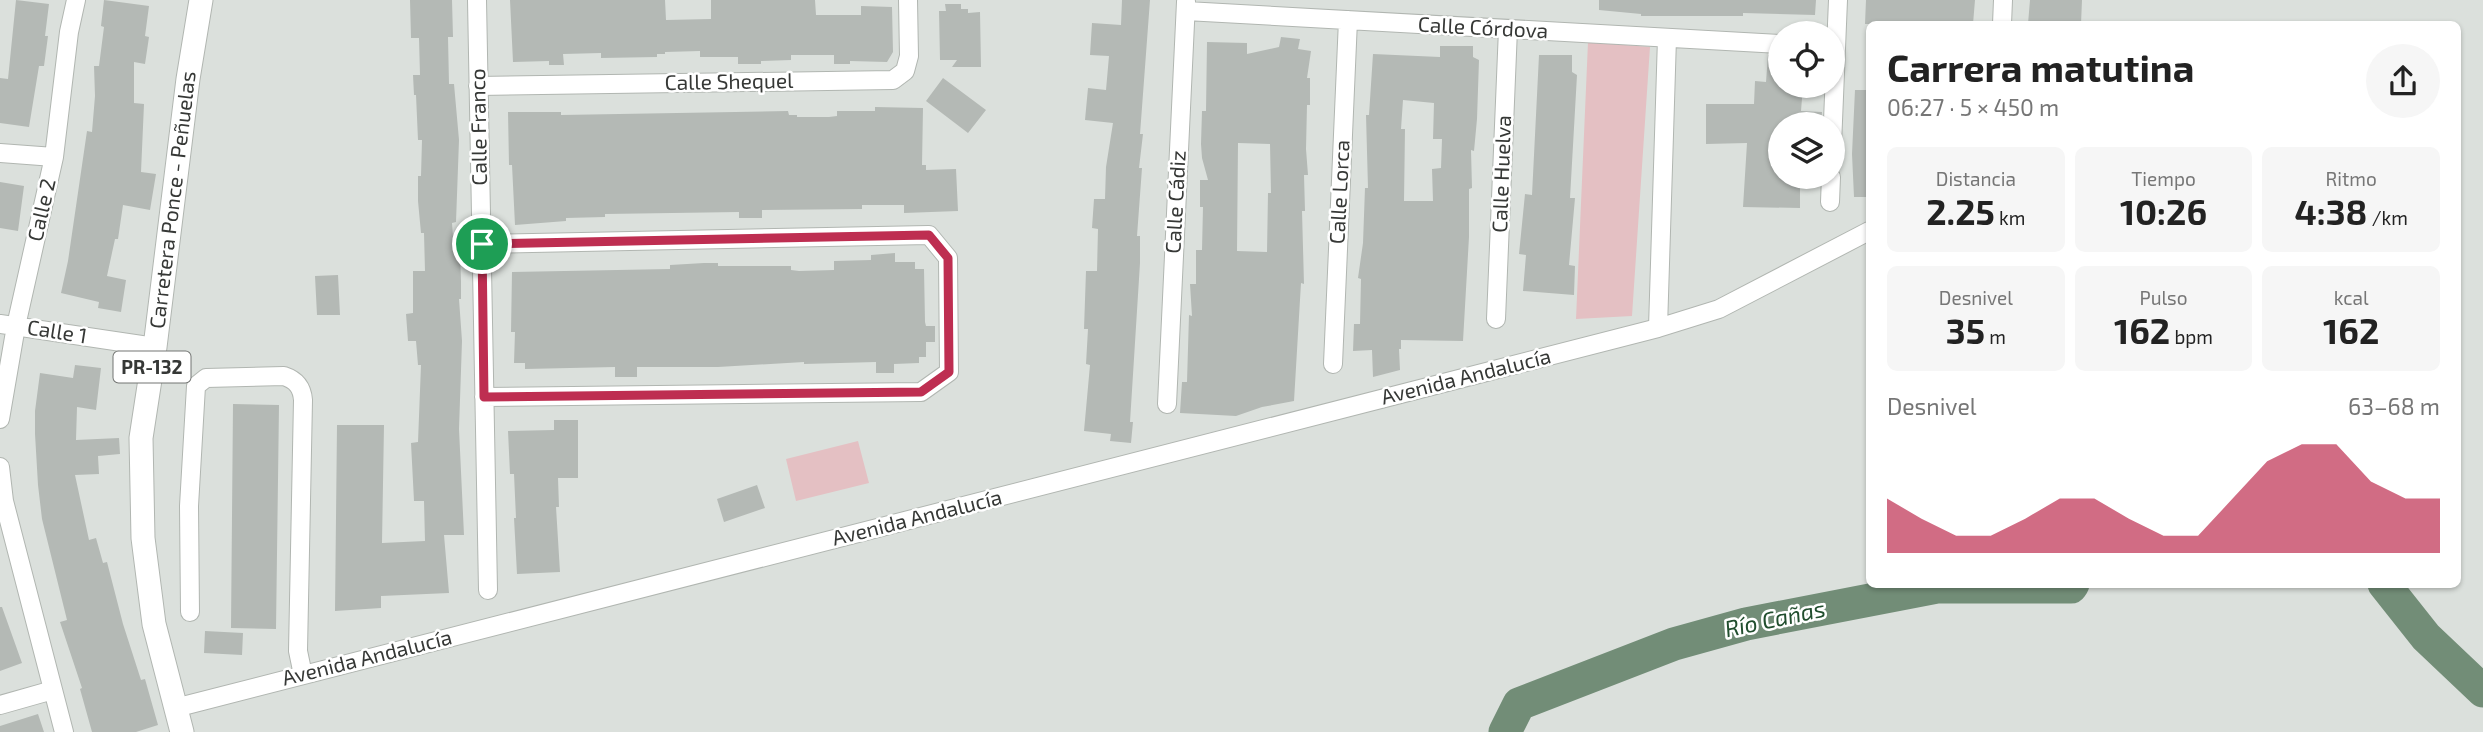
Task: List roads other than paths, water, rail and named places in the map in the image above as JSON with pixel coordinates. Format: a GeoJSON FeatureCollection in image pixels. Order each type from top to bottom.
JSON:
{"type":"FeatureCollection","features":[{"type":"Feature","properties":{"kind":"main road","name":"Carretera Ponce - Peñuelas"},"geometry":{"type":"LineString","coordinates":[[182,732],[154,624],[143,538],[141,438],[188,79],[201,0]]}},
{"type":"Feature","properties":{"kind":"street","name":"Calle 2"},"geometry":{"type":"LineString","coordinates":[[0,419],[8,325],[54,157],[69,32],[76,0]]}},
{"type":"Feature","properties":{"kind":"street","name":"Calle Franco"},"geometry":{"type":"LineString","coordinates":[[477,0],[488,590]]}},
{"type":"Feature","properties":{"kind":"street","name":"Calle Shequel"},"geometry":{"type":"LineString","coordinates":[[478,86],[893,80],[905,71],[909,56],[908,0]]}},
{"type":"Feature","properties":{"kind":"street"},"geometry":{"type":"LineString","coordinates":[[1836,21],[1838,0]]}},
{"type":"Feature","properties":{"kind":"street"},"geometry":{"type":"LineString","coordinates":[[2002,21],[2003,0]]}},
{"type":"Feature","properties":{"kind":"street","name":"Calle Córdova"},"geometry":{"type":"LineString","coordinates":[[1186,6],[1348,20],[1768,43]]}},
{"type":"Feature","properties":{"kind":"street","name":"Calle Cádiz"},"geometry":{"type":"LineString","coordinates":[[1167,404],[1186,6]]}},
{"type":"Feature","properties":{"kind":"street","name":"Calle Lorca"},"geometry":{"type":"LineString","coordinates":[[1333,364],[1348,20]]}},
{"type":"Feature","properties":{"kind":"street","name":"Calle Huelva"},"geometry":{"type":"LineString","coordinates":[[1496,319],[1508,29]]}},
{"type":"Feature","properties":{"kind":"street"},"geometry":{"type":"LineString","coordinates":[[1658,328],[1667,38]]}},
{"type":"Feature","properties":{"kind":"street"},"geometry":{"type":"LineString","coordinates":[[0,153],[54,157]]}},
{"type":"Feature","properties":{"kind":"street"},"geometry":{"type":"LineString","coordinates":[[1830,202],[1831,189]]}},
{"type":"Feature","properties":{"kind":"street","name":"Avenida Andalucía"},"geometry":{"type":"LineString","coordinates":[[175,708],[1658,328],[1719,309],[1866,233]]}},
{"type":"Feature","properties":{"kind":"street"},"geometry":{"type":"LineString","coordinates":[[482,244],[929,235],[948,258],[949,372],[921,392],[484,397]]}},
{"type":"Feature","properties":{"kind":"street","name":"Calle 1"},"geometry":{"type":"LineString","coordinates":[[8,325],[155,347]]}},
{"type":"Feature","properties":{"kind":"street"},"geometry":{"type":"LineString","coordinates":[[190,612],[189,506],[197,386],[206,378],[290,378],[300,387],[303,400],[299,651],[303,675]]}},
{"type":"Feature","properties":{"kind":"street"},"geometry":{"type":"LineString","coordinates":[[0,467],[4,501],[64,732]]}},
{"type":"Feature","properties":{"kind":"street"},"geometry":{"type":"LineString","coordinates":[[0,705],[53,690]]}},
{"type":"Feature","properties":{"kind":"waterway","name":"Río Cañas"},"geometry":{"type":"LineString","coordinates":[[1505,732],[1519,704],[1674,644],[1746,624],[1932,588]]}},
{"type":"Feature","properties":{"kind":"waterway","name":"Río Cañas"},"geometry":{"type":"LineString","coordinates":[[2387,588],[2426,637],[2483,691]]}}]}
